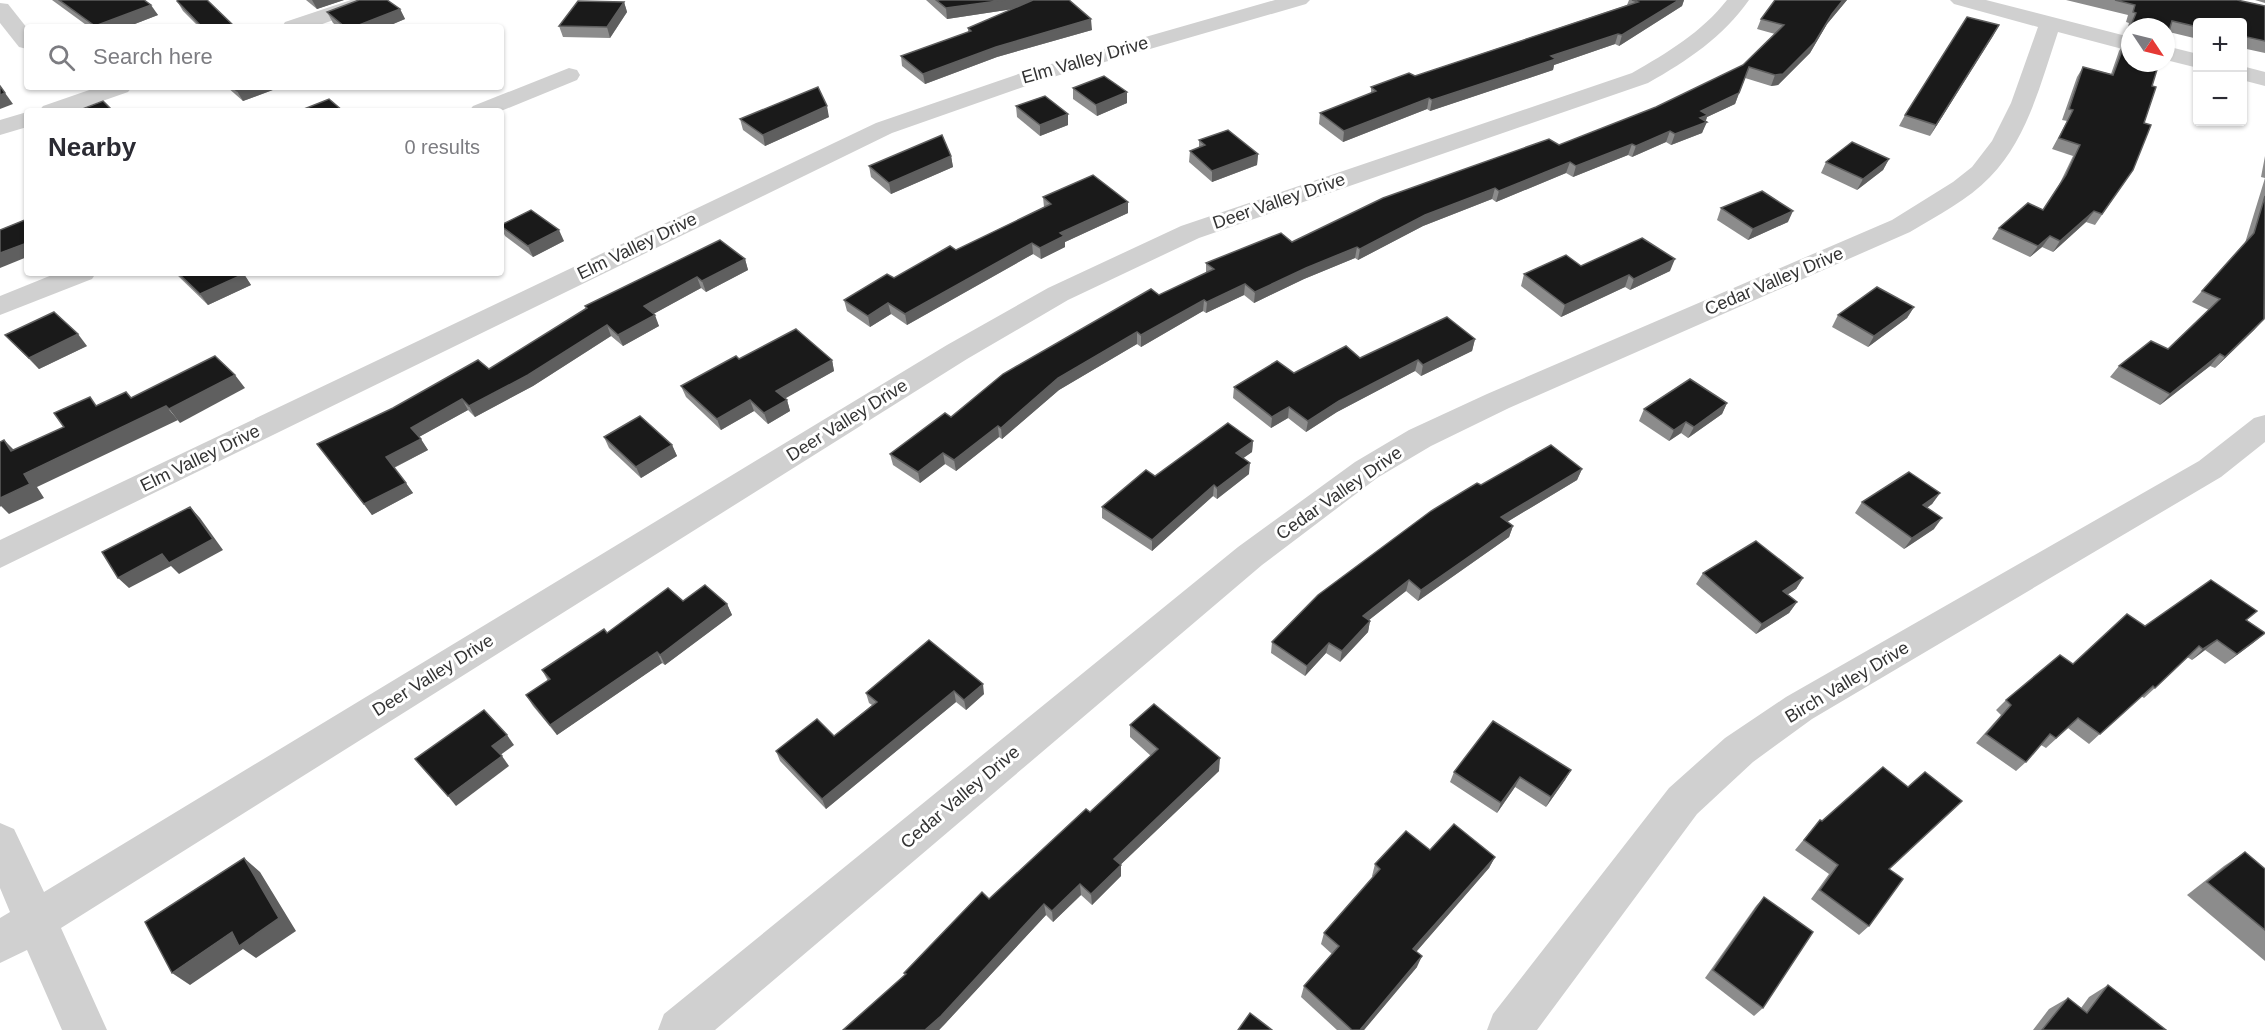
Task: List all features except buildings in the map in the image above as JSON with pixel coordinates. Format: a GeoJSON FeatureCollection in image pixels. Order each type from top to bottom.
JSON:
{"type":"FeatureCollection","features":[{"type":"Feature","properties":{"kind":"street"},"geometry":{"type":"LineString","coordinates":[[302,24],[370,0]]}},
{"type":"Feature","properties":{"kind":"street","name":"Elm Valley Drive"},"geometry":{"type":"LineString","coordinates":[[0,555],[884,128],[966,96],[1048,70],[1299,0]]}},
{"type":"Feature","properties":{"kind":"street","name":"Deer Valley Drive"},"geometry":{"type":"LineString","coordinates":[[0,942],[957,352],[1058,294],[1190,232],[1640,78],[1665,64],[1717,27],[1738,0]]}},
{"type":"Feature","properties":{"kind":"street"},"geometry":{"type":"LineString","coordinates":[[1961,0],[2121,42]]}},
{"type":"Feature","properties":{"kind":"street"},"geometry":{"type":"LineString","coordinates":[[0,9],[24,38]]}},
{"type":"Feature","properties":{"kind":"street","name":"Cedar Valley Drive"},"geometry":{"type":"LineString","coordinates":[[680,1030],[1250,556],[1366,470],[1420,438],[1498,401],[1901,226],[1956,193],[1982,171],[2001,148],[2013,123],[2050,24]]}},
{"type":"Feature","properties":{"kind":"street"},"geometry":{"type":"LineString","coordinates":[[2175,55],[2193,60]]}},
{"type":"Feature","properties":{"kind":"street"},"geometry":{"type":"LineString","coordinates":[[2247,74],[2265,79]]}},
{"type":"Feature","properties":{"kind":"street"},"geometry":{"type":"LineString","coordinates":[[488,108],[569,75]]}},
{"type":"Feature","properties":{"kind":"street"},"geometry":{"type":"LineString","coordinates":[[55,108],[70,95],[101,90]]}},
{"type":"Feature","properties":{"kind":"street"},"geometry":{"type":"LineString","coordinates":[[0,128],[24,120]]}},
{"type":"Feature","properties":{"kind":"street"},"geometry":{"type":"LineString","coordinates":[[0,306],[75,276]]}},
{"type":"Feature","properties":{"kind":"street","name":"Birch Valley Drive"},"geometry":{"type":"LineString","coordinates":[[1509,1030],[1683,801],[1739,750],[1800,708],[2210,469],[2265,426]]}},
{"type":"Feature","properties":{"kind":"street"},"geometry":{"type":"LineString","coordinates":[[0,842],[86,1030]]}}]}
